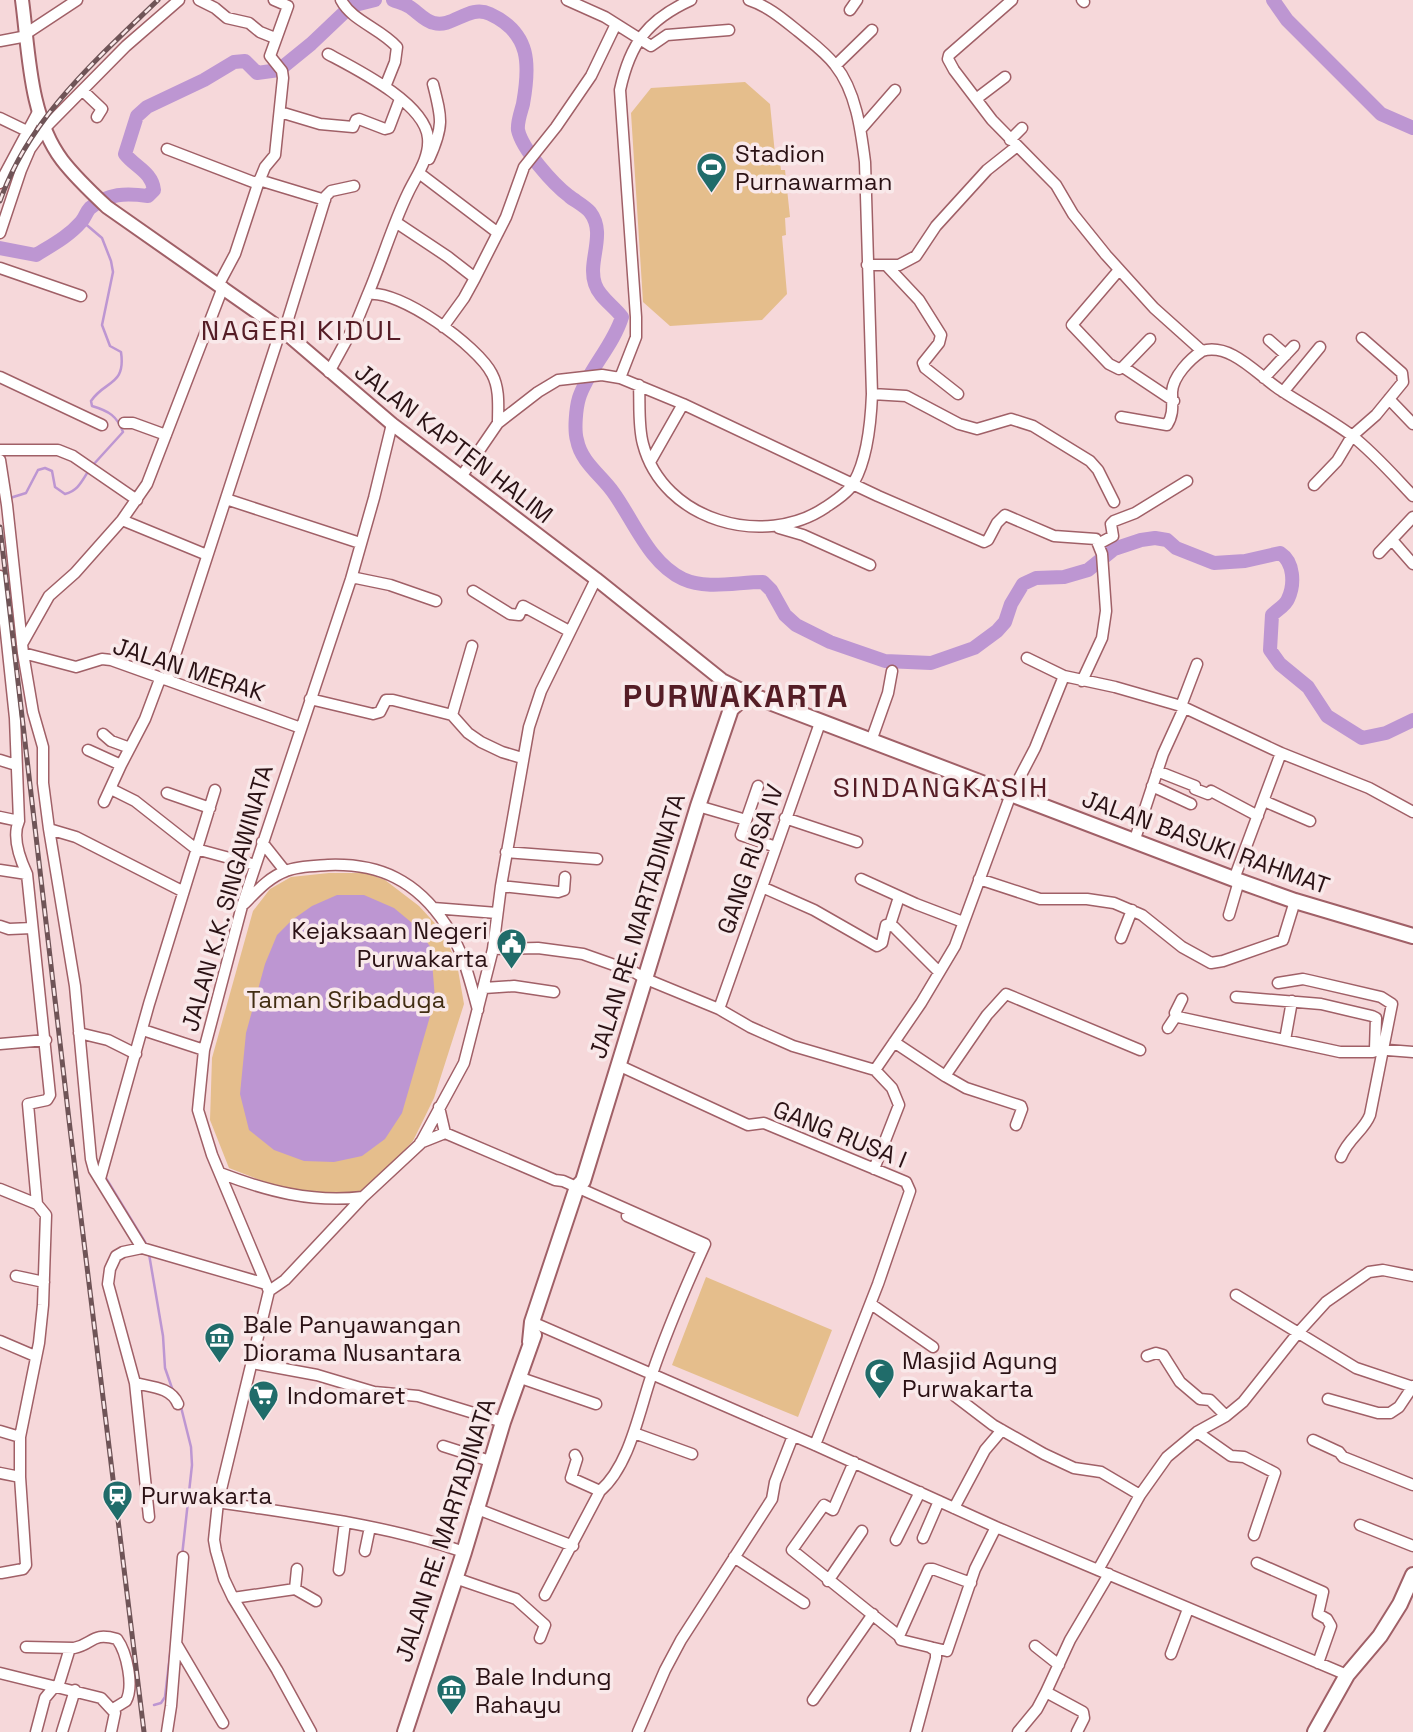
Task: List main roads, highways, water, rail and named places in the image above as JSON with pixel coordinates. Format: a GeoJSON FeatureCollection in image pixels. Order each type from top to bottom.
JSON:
{"type":"FeatureCollection","features":[{"type":"Feature","properties":{"kind":"highway"},"geometry":{"type":"LineString","coordinates":[[731,709],[751,695]]}},
{"type":"Feature","properties":{"kind":"highway","name":"JALAN BASUKI RAHMAT"},"geometry":{"type":"LineString","coordinates":[[751,695],[1236,880],[1295,901],[1413,936]]}},
{"type":"Feature","properties":{"kind":"highway","name":"JALAN RE. MARTADINATA"},"geometry":{"type":"LineString","coordinates":[[405,1732],[464,1552],[490,1461],[581,1189],[698,806],[731,709]]}},
{"type":"Feature","properties":{"kind":"highway"},"geometry":{"type":"LineString","coordinates":[[1315,1732],[1347,1675],[1380,1636],[1413,1575]]}},
{"type":"Feature","properties":{"kind":"main road","name":"JALAN KAPTEN HALIM"},"geometry":{"type":"LineString","coordinates":[[22,0],[32,83],[46,127],[62,160],[93,194],[107,207],[282,330],[392,424],[596,579],[722,680],[751,695]]}},
{"type":"Feature","properties":{"kind":"main road"},"geometry":{"type":"LineString","coordinates":[[722,680],[730,694],[731,709]]}},
{"type":"Feature","properties":{"kind":"waterway"},"geometry":{"type":"LineString","coordinates":[[0,248],[36,255],[71,232],[90,208],[104,199],[125,195],[148,196],[154,190],[153,184],[147,174],[125,154],[137,116],[147,107],[204,80],[234,62],[245,61],[257,73],[279,70],[351,6],[375,0]]}},
{"type":"Feature","properties":{"kind":"waterway"},"geometry":{"type":"LineString","coordinates":[[393,0],[408,6],[434,23],[441,24],[475,12],[490,14],[503,22],[520,41],[527,76],[518,130],[532,156],[547,175],[590,212],[595,220],[595,284],[622,317],[579,398],[576,413],[579,448],[587,462],[613,492],[651,552],[671,572],[683,579],[702,584],[763,582],[771,590],[785,615],[796,625],[830,642],[885,661],[931,663],[974,648],[997,631],[1005,622],[1011,604],[1023,584],[1036,578],[1064,577],[1088,570],[1114,549],[1141,540],[1167,540],[1176,548],[1214,563],[1245,561],[1280,553],[1291,568],[1292,580],[1287,601],[1272,615],[1270,650],[1280,664],[1308,687],[1327,716],[1362,738],[1386,733],[1413,720]]}},
{"type":"Feature","properties":{"kind":"waterway"},"geometry":{"type":"LineString","coordinates":[[1273,0],[1287,20],[1381,114],[1413,128]]}},
{"type":"Feature","properties":{"kind":"waterway"},"geometry":{"type":"LineString","coordinates":[[82,221],[102,238],[111,261],[113,272],[102,325],[110,346],[121,352],[122,363],[117,377],[91,401],[92,406],[115,418],[123,432],[93,465]]}},
{"type":"Feature","properties":{"kind":"waterway"},"geometry":{"type":"LineString","coordinates":[[10,498],[26,493],[38,470],[45,468],[52,471],[55,487],[65,494],[76,488],[89,470]]}},
{"type":"Feature","properties":{"kind":"waterway"},"geometry":{"type":"LineString","coordinates":[[104,1175],[148,1247]]}},
{"type":"Feature","properties":{"kind":"waterway"},"geometry":{"type":"LineString","coordinates":[[149,1254],[163,1336],[165,1368],[173,1391]]}},
{"type":"Feature","properties":{"kind":"waterway"},"geometry":{"type":"LineString","coordinates":[[181,1407],[191,1447],[192,1465],[182,1556]]}},
{"type":"Feature","properties":{"kind":"waterway"},"geometry":{"type":"LineString","coordinates":[[154,1705],[161,1703],[165,1697],[171,1646]]}},
{"type":"Feature","properties":{"kind":"railway"},"geometry":{"type":"LineString","coordinates":[[0,201],[28,143],[46,117],[88,68],[158,0]]}},
{"type":"Feature","properties":{"kind":"railway"},"geometry":{"type":"LineString","coordinates":[[0,527],[144,1732]]}},
{"type":"Feature","properties":{"kind":"place","name":"Stadion Purnawarman"},"geometry":{"type":"Point","coordinates":[712,194]}},
{"type":"Feature","properties":{"kind":"place","name":"Kejaksaan Negeri Purwakarta"},"geometry":{"type":"Point","coordinates":[511,971]}},
{"type":"Feature","properties":{"kind":"place","name":"Bale Panyawangan Diorama Nusantara"},"geometry":{"type":"Point","coordinates":[220,1365]}},
{"type":"Feature","properties":{"kind":"place","name":"Masjid Agung Purwakarta"},"geometry":{"type":"Point","coordinates":[879,1401]}},
{"type":"Feature","properties":{"kind":"place","name":"Indomaret"},"geometry":{"type":"Point","coordinates":[264,1422]}},
{"type":"Feature","properties":{"kind":"place","name":"Purwakarta"},"geometry":{"type":"Point","coordinates":[118,1522]}},
{"type":"Feature","properties":{"kind":"place","name":"Bale Indung Rahayu"},"geometry":{"type":"Point","coordinates":[452,1717]}},
{"type":"Feature","properties":{"kind":"district","name":"NAGERI KIDUL"},"geometry":{"type":"Point","coordinates":[302,330]}},
{"type":"Feature","properties":{"kind":"district","name":"PURWAKARTA"},"geometry":{"type":"Point","coordinates":[736,696]}},
{"type":"Feature","properties":{"kind":"district","name":"SINDANGKASIH"},"geometry":{"type":"Point","coordinates":[941,787]}},
{"type":"Feature","properties":{"kind":"park label","name":"Taman Sribaduga"},"geometry":{"type":"Point","coordinates":[346,999]}}]}
